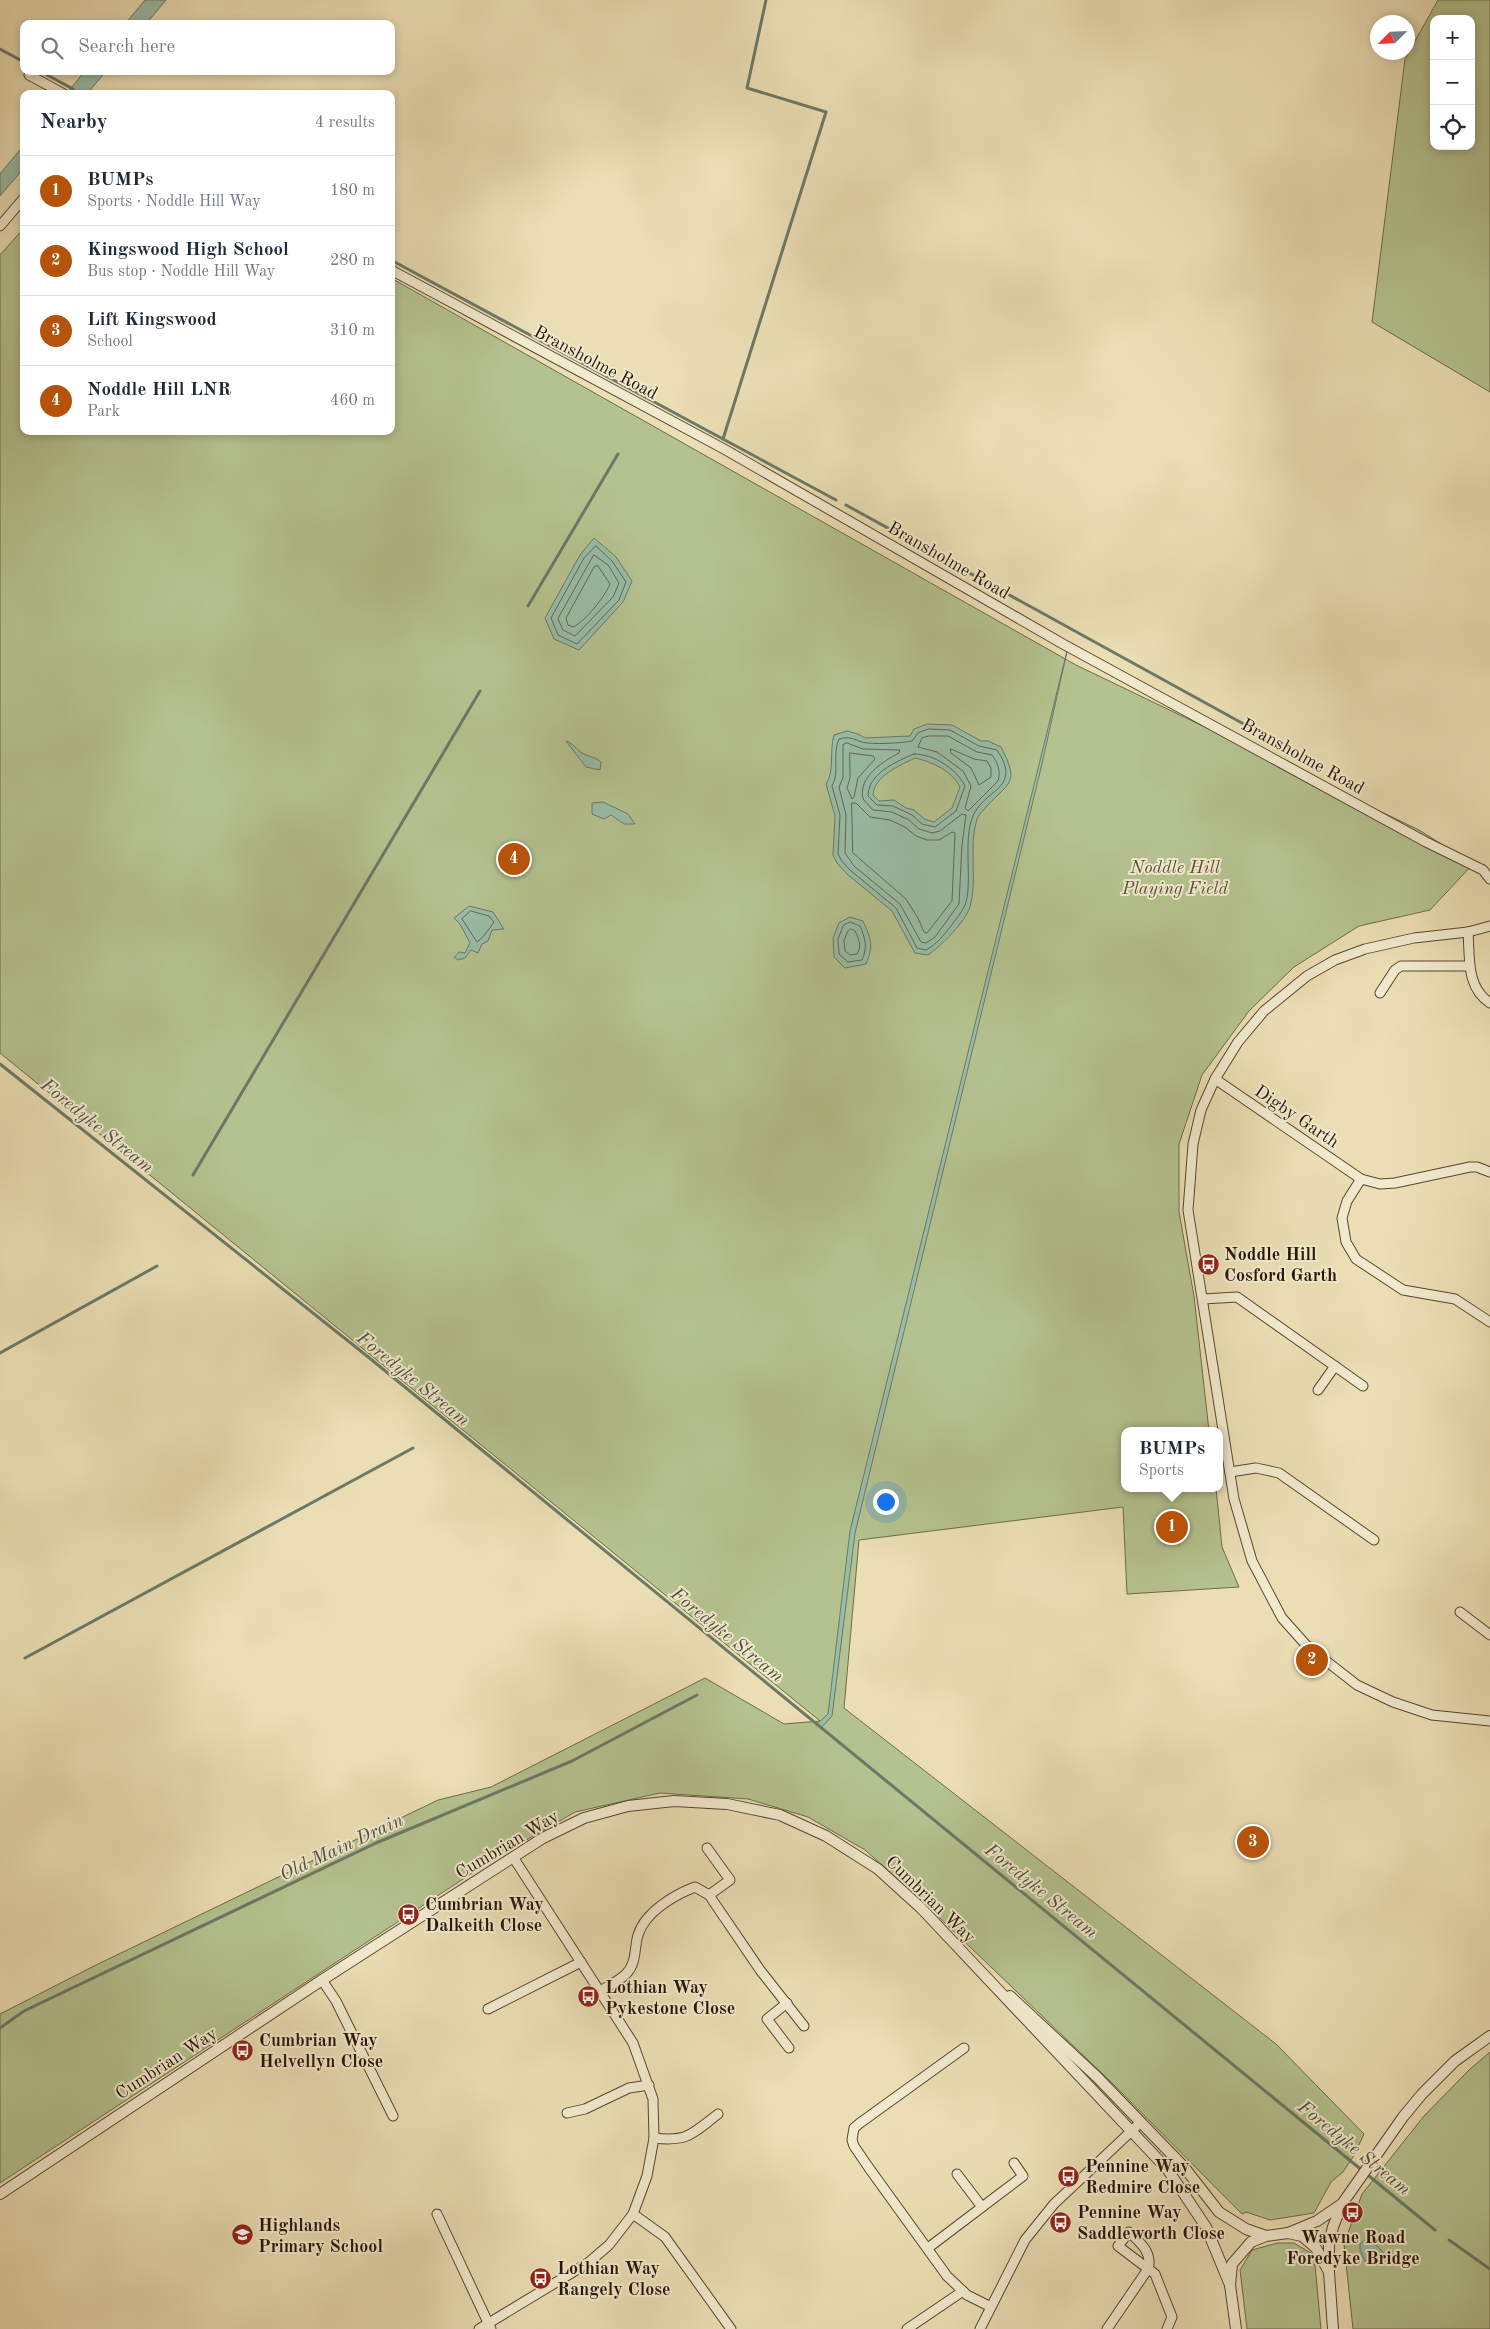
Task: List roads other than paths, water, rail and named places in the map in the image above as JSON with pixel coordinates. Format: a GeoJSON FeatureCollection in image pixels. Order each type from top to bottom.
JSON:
{"type":"FeatureCollection","features":[{"type":"Feature","properties":{"kind":"street"},"geometry":{"type":"LineString","coordinates":[[29,75],[58,90]]}},
{"type":"Feature","properties":{"kind":"street"},"geometry":{"type":"LineString","coordinates":[[0,226],[20,203]]}},
{"type":"Feature","properties":{"kind":"street","name":"Bransholme Road"},"geometry":{"type":"LineString","coordinates":[[395,272],[724,449],[1068,647],[1426,842],[1483,870],[1490,879]]}},
{"type":"Feature","properties":{"kind":"street"},"geometry":{"type":"LineString","coordinates":[[1223,1427],[1202,1299],[1196,1274],[1188,1210],[1193,1144],[1201,1110],[1215,1080],[1238,1042],[1264,1011],[1307,976],[1335,960],[1365,949],[1414,938],[1468,932],[1490,926]]}},
{"type":"Feature","properties":{"kind":"street"},"geometry":{"type":"LineString","coordinates":[[1468,932],[1469,966],[1474,986],[1480,997],[1490,1003]]}},
{"type":"Feature","properties":{"kind":"street"},"geometry":{"type":"LineString","coordinates":[[1380,993],[1395,970],[1401,966],[1469,966]]}},
{"type":"Feature","properties":{"kind":"street","name":"Digby Garth"},"geometry":{"type":"LineString","coordinates":[[1215,1080],[1361,1179],[1380,1184],[1470,1167],[1477,1167],[1490,1172]]}},
{"type":"Feature","properties":{"kind":"street"},"geometry":{"type":"LineString","coordinates":[[1361,1179],[1347,1201],[1342,1218],[1346,1242],[1356,1259],[1403,1290],[1455,1299],[1490,1322]]}},
{"type":"Feature","properties":{"kind":"street"},"geometry":{"type":"LineString","coordinates":[[1202,1299],[1237,1297],[1363,1386]]}},
{"type":"Feature","properties":{"kind":"street"},"geometry":{"type":"LineString","coordinates":[[1318,1390],[1335,1366]]}},
{"type":"Feature","properties":{"kind":"street"},"geometry":{"type":"LineString","coordinates":[[1223,1429],[1234,1499],[1252,1561],[1282,1618],[1308,1646],[1357,1685],[1393,1702],[1432,1715],[1490,1721]]}},
{"type":"Feature","properties":{"kind":"street"},"geometry":{"type":"LineString","coordinates":[[1230,1472],[1256,1468],[1279,1473],[1374,1540]]}},
{"type":"Feature","properties":{"kind":"street"},"geometry":{"type":"LineString","coordinates":[[1460,1612],[1490,1635]]}},
{"type":"Feature","properties":{"kind":"street","name":"Cumbrian Way"},"geometry":{"type":"LineString","coordinates":[[0,2194],[322,1980],[543,1838],[584,1818],[628,1806],[674,1801],[726,1804],[780,1815],[826,1836],[878,1869],[921,1908],[1029,2025],[1168,2170],[1206,2227],[1230,2285]]}},
{"type":"Feature","properties":{"kind":"street"},"geometry":{"type":"LineString","coordinates":[[706,1848],[730,1880],[709,1896]]}},
{"type":"Feature","properties":{"kind":"street"},"geometry":{"type":"LineString","coordinates":[[479,2329],[490,2326],[588,2263],[609,2245],[633,2214],[647,2176],[654,2138],[653,2099],[634,2043],[512,1857]]}},
{"type":"Feature","properties":{"kind":"street"},"geometry":{"type":"LineString","coordinates":[[600,1991],[626,1974],[634,1960],[637,1936],[643,1923],[658,1908],[695,1887],[709,1896],[760,1970],[804,2026]]}},
{"type":"Feature","properties":{"kind":"street"},"geometry":{"type":"LineString","coordinates":[[488,2009],[581,1962]]}},
{"type":"Feature","properties":{"kind":"street","name":"Cumbrian Way"},"geometry":{"type":"LineString","coordinates":[[974,1964],[1044,2026],[1141,2122],[1184,2167],[1219,2212],[1246,2229],[1266,2236]]}},
{"type":"Feature","properties":{"kind":"street"},"geometry":{"type":"LineString","coordinates":[[322,1980],[336,2001],[393,2116]]}},
{"type":"Feature","properties":{"kind":"street"},"geometry":{"type":"LineString","coordinates":[[787,2003],[767,2019],[788,2048]]}},
{"type":"Feature","properties":{"kind":"street"},"geometry":{"type":"LineString","coordinates":[[1334,2328],[1329,2272],[1330,2244],[1333,2227],[1342,2204],[1403,2117],[1432,2082],[1455,2061],[1490,2036]]}},
{"type":"Feature","properties":{"kind":"street"},"geometry":{"type":"LineString","coordinates":[[964,2048],[860,2122],[852,2134],[854,2146],[858,2152],[947,2276],[963,2291],[991,2307]]}},
{"type":"Feature","properties":{"kind":"street"},"geometry":{"type":"LineString","coordinates":[[567,2114],[585,2109],[629,2088],[649,2085]]}},
{"type":"Feature","properties":{"kind":"street"},"geometry":{"type":"LineString","coordinates":[[654,2138],[674,2140],[688,2137],[718,2114]]}},
{"type":"Feature","properties":{"kind":"street"},"geometry":{"type":"LineString","coordinates":[[980,2329],[1025,2240],[1054,2204],[1141,2122]]}},
{"type":"Feature","properties":{"kind":"street"},"geometry":{"type":"LineString","coordinates":[[928,2248],[1023,2176],[1014,2163]]}},
{"type":"Feature","properties":{"kind":"street"},"geometry":{"type":"LineString","coordinates":[[957,2174],[982,2207]]}},
{"type":"Feature","properties":{"kind":"street"},"geometry":{"type":"LineString","coordinates":[[1236,2329],[1230,2285],[1232,2264],[1251,2242],[1266,2236],[1288,2233],[1317,2221],[1342,2204]]}},
{"type":"Feature","properties":{"kind":"street"},"geometry":{"type":"LineString","coordinates":[[437,2214],[490,2326]]}},
{"type":"Feature","properties":{"kind":"street"},"geometry":{"type":"LineString","coordinates":[[633,2214],[665,2236],[731,2329]]}},
{"type":"Feature","properties":{"kind":"street"},"geometry":{"type":"LineString","coordinates":[[1288,2233],[1302,2236],[1316,2248],[1329,2272]]}},
{"type":"Feature","properties":{"kind":"street"},"geometry":{"type":"LineString","coordinates":[[1107,2329],[1148,2269],[1155,2274],[1166,2297],[1172,2317],[1167,2329]]}},
{"type":"Feature","properties":{"kind":"street"},"geometry":{"type":"LineString","coordinates":[[907,2329],[963,2291]]}},
{"type":"Feature","properties":{"kind":"water"},"geometry":{"type":"Polygon","coordinates":[[[145,0],[166,0],[149,20],[128,20],[145,0]]]}},
{"type":"Feature","properties":{"kind":"water"},"geometry":{"type":"Polygon","coordinates":[[[82,75],[103,75],[90,90],[69,90],[82,75]]]}},
{"type":"Feature","properties":{"kind":"water"},"geometry":{"type":"Polygon","coordinates":[[[20,150],[20,173],[0,196],[0,174],[20,150]]]}},
{"type":"Feature","properties":{"kind":"water"},"geometry":{"type":"Polygon","coordinates":[[[594,538],[616,557],[632,581],[623,602],[579,650],[554,639],[545,618],[580,555],[594,538]]]}},
{"type":"Feature","properties":{"kind":"water"},"geometry":{"type":"Polygon","coordinates":[[[1068,647],[1041,768],[855,1533],[832,1716],[821,1728],[817,1724],[828,1714],[850,1531],[1068,647]]]}},
{"type":"Feature","properties":{"kind":"water"},"geometry":{"type":"Polygon","coordinates":[[[927,724],[952,725],[981,741],[988,741],[1001,747],[1007,759],[1011,775],[1010,781],[979,814],[977,819],[973,841],[973,885],[970,907],[963,920],[952,933],[928,955],[915,953],[892,911],[847,874],[837,863],[833,855],[835,816],[826,784],[831,767],[834,735],[847,731],[865,738],[910,736],[914,729],[927,724]],[[915,758],[888,772],[874,788],[873,795],[879,801],[894,800],[906,808],[914,810],[924,819],[934,822],[952,808],[960,787],[957,781],[947,772],[915,758]]]}},
{"type":"Feature","properties":{"kind":"water"},"geometry":{"type":"Polygon","coordinates":[[[566,741],[582,753],[601,762],[600,770],[586,767],[566,741]]]}},
{"type":"Feature","properties":{"kind":"water"},"geometry":{"type":"Polygon","coordinates":[[[603,802],[628,814],[635,824],[624,824],[611,815],[604,819],[592,814],[592,803],[603,802]]]}},
{"type":"Feature","properties":{"kind":"water"},"geometry":{"type":"Polygon","coordinates":[[[469,906],[493,912],[504,929],[492,930],[488,941],[482,944],[478,953],[471,950],[465,958],[458,960],[454,957],[459,952],[465,953],[470,943],[460,924],[454,918],[469,906]]]}},
{"type":"Feature","properties":{"kind":"water"},"geometry":{"type":"Polygon","coordinates":[[[850,917],[863,921],[870,938],[871,947],[866,964],[845,968],[834,957],[833,938],[839,923],[850,917]]]}},
{"type":"Feature","properties":{"kind":"water"},"geometry":{"type":"Polygon","coordinates":[[[1365,2240],[1377,2246],[1385,2254],[1384,2259],[1374,2264],[1365,2261],[1360,2250],[1360,2244],[1365,2240]]]}},
{"type":"Feature","properties":{"kind":"waterway"},"geometry":{"type":"LineString","coordinates":[[723,439],[826,112],[747,88],[766,0]]}},
{"type":"Feature","properties":{"kind":"waterway"},"geometry":{"type":"LineString","coordinates":[[0,49],[20,60]]}},
{"type":"Feature","properties":{"kind":"waterway"},"geometry":{"type":"LineString","coordinates":[[47,75],[73,89]]}},
{"type":"Feature","properties":{"kind":"waterway"},"geometry":{"type":"LineString","coordinates":[[395,262],[836,500]]}},
{"type":"Feature","properties":{"kind":"waterway"},"geometry":{"type":"LineString","coordinates":[[528,606],[618,454]]}},
{"type":"Feature","properties":{"kind":"waterway"},"geometry":{"type":"LineString","coordinates":[[846,505],[1251,728]]}},
{"type":"Feature","properties":{"kind":"waterway"},"geometry":{"type":"LineString","coordinates":[[193,1175],[480,691]]}},
{"type":"Feature","properties":{"kind":"waterway","name":"Foredyke Stream"},"geometry":{"type":"LineString","coordinates":[[0,1064],[367,1356],[1435,2230]]}},
{"type":"Feature","properties":{"kind":"waterway"},"geometry":{"type":"LineString","coordinates":[[0,1353],[157,1266]]}},
{"type":"Feature","properties":{"kind":"waterway"},"geometry":{"type":"LineString","coordinates":[[25,1658],[413,1448]]}},
{"type":"Feature","properties":{"kind":"waterway","name":"Old Main Drain"},"geometry":{"type":"LineString","coordinates":[[0,2028],[24,2011],[376,1843],[572,1761],[697,1695]]}},
{"type":"Feature","properties":{"kind":"waterway","name":"Foredyke Stream"},"geometry":{"type":"LineString","coordinates":[[1449,2240],[1490,2269]]}},
{"type":"Feature","properties":{"kind":"place","name":"Noddle Hill LNR"},"geometry":{"type":"Point","coordinates":[514,859]}},
{"type":"Feature","properties":{"kind":"place","name":"Noddle Hill Cosford Garth"},"geometry":{"type":"Point","coordinates":[1208,1264]}},
{"type":"Feature","properties":{"kind":"place","name":"BUMPs"},"geometry":{"type":"Point","coordinates":[1172,1527]}},
{"type":"Feature","properties":{"kind":"place","name":"Kingswood High School"},"geometry":{"type":"Point","coordinates":[1312,1660]}},
{"type":"Feature","properties":{"kind":"place","name":"Lift Kingswood"},"geometry":{"type":"Point","coordinates":[1253,1842]}},
{"type":"Feature","properties":{"kind":"place","name":"Cumbrian Way Dalkeith Close"},"geometry":{"type":"Point","coordinates":[409,1914]}},
{"type":"Feature","properties":{"kind":"place","name":"Lothian Way Pykestone Close"},"geometry":{"type":"Point","coordinates":[589,1997]}},
{"type":"Feature","properties":{"kind":"place","name":"Cumbrian Way Helvellyn Close"},"geometry":{"type":"Point","coordinates":[243,2050]}},
{"type":"Feature","properties":{"kind":"place","name":"Pennine Way Redmire Close"},"geometry":{"type":"Point","coordinates":[1069,2176]}},
{"type":"Feature","properties":{"kind":"place","name":"Wawne Road Foredyke Bridge"},"geometry":{"type":"Point","coordinates":[1353,2212]}},
{"type":"Feature","properties":{"kind":"place","name":"Pennine Way Saddleworth Close"},"geometry":{"type":"Point","coordinates":[1061,2222]}},
{"type":"Feature","properties":{"kind":"place","name":"Highlands Primary School"},"geometry":{"type":"Point","coordinates":[242,2235]}},
{"type":"Feature","properties":{"kind":"place","name":"Lothian Way Rangely Close"},"geometry":{"type":"Point","coordinates":[541,2278]}},
{"type":"Feature","properties":{"kind":"park label","name":"Noddle Hill Playing Field"},"geometry":{"type":"Point","coordinates":[1175,878]}}]}
